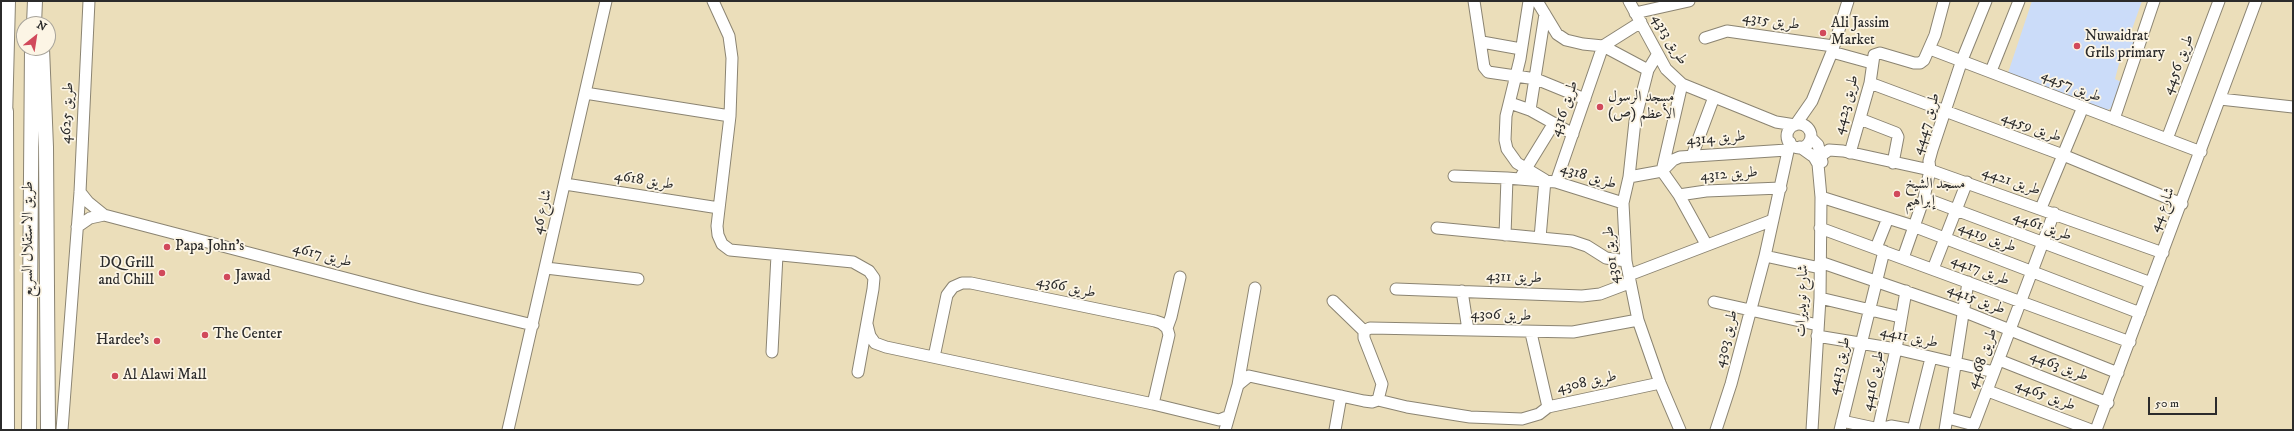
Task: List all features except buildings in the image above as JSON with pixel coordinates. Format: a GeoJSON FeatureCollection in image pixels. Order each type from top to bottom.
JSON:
{"type":"FeatureCollection","features":[{"type":"Feature","properties":{"kind":"main road"},"geometry":{"type":"LineString","coordinates":[[7,430],[6,110],[8,1]]}},
{"type":"Feature","properties":{"kind":"main road"},"geometry":{"type":"LineString","coordinates":[[34,16],[35,1]]}},
{"type":"Feature","properties":{"kind":"main road"},"geometry":{"type":"LineString","coordinates":[[40,1],[41,16]]}},
{"type":"Feature","properties":{"kind":"main road"},"geometry":{"type":"LineString","coordinates":[[29,430],[32,56]]}},
{"type":"Feature","properties":{"kind":"main road","name":"طريق الاستقلال السريع"},"geometry":{"type":"LineString","coordinates":[[42,56],[46,147],[48,430]]}},
{"type":"Feature","properties":{"kind":"main road"},"geometry":{"type":"LineString","coordinates":[[1,166],[6,110]]}},
{"type":"Feature","properties":{"kind":"street","name":"طريق 4625"},"geometry":{"type":"LineString","coordinates":[[62,430],[80,192],[89,1]]}},
{"type":"Feature","properties":{"kind":"street","name":"شارع 46"},"geometry":{"type":"LineString","coordinates":[[508,430],[606,1]]}},
{"type":"Feature","properties":{"kind":"street"},"geometry":{"type":"LineString","coordinates":[[713,1],[729,36],[732,58],[730,116],[719,208],[718,236],[722,244],[730,250],[853,262],[869,270],[874,278],[858,372]]}},
{"type":"Feature","properties":{"kind":"street"},"geometry":{"type":"LineString","coordinates":[[1474,1],[1482,42],[1484,68],[1488,72],[1536,80],[1585,99]]}},
{"type":"Feature","properties":{"kind":"street","name":"طريق 4318"},"geometry":{"type":"LineString","coordinates":[[1522,174],[1512,158],[1505,140],[1510,103],[1529,1]]}},
{"type":"Feature","properties":{"kind":"street"},"geometry":{"type":"LineString","coordinates":[[1537,1],[1557,34],[1566,40],[1603,46],[1648,70]]}},
{"type":"Feature","properties":{"kind":"street","name":"طريق 4313"},"geometry":{"type":"LineString","coordinates":[[1628,1],[1666,70],[1682,84],[1770,120],[1795,125]]}},
{"type":"Feature","properties":{"kind":"street"},"geometry":{"type":"LineString","coordinates":[[1603,46],[1638,17],[1689,1]]}},
{"type":"Feature","properties":{"kind":"street"},"geometry":{"type":"LineString","coordinates":[[1812,101],[1810,134],[1807,144],[1792,145],[1789,130],[1795,125],[1812,101],[1832,49],[1848,1]]}},
{"type":"Feature","properties":{"kind":"street"},"geometry":{"type":"LineString","coordinates":[[1872,63],[1874,55],[1878,53],[1920,63],[1924,60],[1930,49],[1944,1]]}},
{"type":"Feature","properties":{"kind":"street","name":"طريق 4447"},"geometry":{"type":"LineString","coordinates":[[1903,258],[1924,198],[1930,170],[1929,161],[1932,150],[1962,60],[1986,1]]}},
{"type":"Feature","properties":{"kind":"street"},"geometry":{"type":"LineString","coordinates":[[1992,72],[2019,1]]}},
{"type":"Feature","properties":{"kind":"street"},"geometry":{"type":"LineString","coordinates":[[2114,119],[2154,1]]}},
{"type":"Feature","properties":{"kind":"street","name":"طريق 4456"},"geometry":{"type":"LineString","coordinates":[[2167,139],[2219,1]]}},
{"type":"Feature","properties":{"kind":"street","name":"شارع 44"},"geometry":{"type":"LineString","coordinates":[[2096,430],[2108,403],[2256,1]]}},
{"type":"Feature","properties":{"kind":"street"},"geometry":{"type":"LineString","coordinates":[[1530,110],[1536,80],[1545,14]]}},
{"type":"Feature","properties":{"kind":"street","name":"طريق 4315"},"geometry":{"type":"LineString","coordinates":[[1705,38],[1726,32],[1832,49],[1872,63]]}},
{"type":"Feature","properties":{"kind":"street"},"geometry":{"type":"LineString","coordinates":[[1482,42],[1521,49]]}},
{"type":"Feature","properties":{"kind":"street","name":"طريق 4316"},"geometry":{"type":"LineString","coordinates":[[1540,238],[1550,181],[1573,134],[1603,46]]}},
{"type":"Feature","properties":{"kind":"street","name":"طريق 4457"},"geometry":{"type":"LineString","coordinates":[[1930,49],[2201,152]]}},
{"type":"Feature","properties":{"kind":"street","name":"طريق 4301"},"geometry":{"type":"LineString","coordinates":[[1657,55],[1648,70],[1635,121],[1623,203],[1626,261],[1638,320],[1660,383],[1680,430]]}},
{"type":"Feature","properties":{"kind":"street","name":"طريق 4423"},"geometry":{"type":"LineString","coordinates":[[1850,153],[1870,83],[1872,63]]}},
{"type":"Feature","properties":{"kind":"street","name":"طريق 4459"},"geometry":{"type":"LineString","coordinates":[[1870,83],[2063,155],[2182,204]]}},
{"type":"Feature","properties":{"kind":"street"},"geometry":{"type":"LineString","coordinates":[[1682,84],[1662,171],[1679,195],[1706,244]]}},
{"type":"Feature","properties":{"kind":"street"},"geometry":{"type":"LineString","coordinates":[[585,93],[730,116]]}},
{"type":"Feature","properties":{"kind":"street"},"geometry":{"type":"LineString","coordinates":[[1692,156],[1714,97]]}},
{"type":"Feature","properties":{"kind":"street"},"geometry":{"type":"LineString","coordinates":[[2220,99],[2293,107]]}},
{"type":"Feature","properties":{"kind":"street"},"geometry":{"type":"LineString","coordinates":[[1510,103],[1530,110],[1573,134]]}},
{"type":"Feature","properties":{"kind":"street"},"geometry":{"type":"LineString","coordinates":[[2041,208],[2083,107]]}},
{"type":"Feature","properties":{"kind":"street"},"geometry":{"type":"LineString","coordinates":[[1860,119],[1896,133],[1893,163]]}},
{"type":"Feature","properties":{"kind":"street","name":"طريق 4313"},"geometry":{"type":"LineString","coordinates":[[1770,120],[1792,145]]}},
{"type":"Feature","properties":{"kind":"street"},"geometry":{"type":"LineString","coordinates":[[1522,174],[1554,123]]}},
{"type":"Feature","properties":{"kind":"street"},"geometry":{"type":"LineString","coordinates":[[1795,125],[1802,124],[1818,145],[1822,155]]}},
{"type":"Feature","properties":{"kind":"street","name":"طريق 4314"},"geometry":{"type":"LineString","coordinates":[[1662,171],[1673,160],[1680,157],[1792,145]]}},
{"type":"Feature","properties":{"kind":"street","name":"طريق 4303"},"geometry":{"type":"LineString","coordinates":[[1719,430],[1765,256],[1792,145]]}},
{"type":"Feature","properties":{"kind":"street","name":"شارع نويديرات"},"geometry":{"type":"LineString","coordinates":[[1792,145],[1814,157],[1820,172]]}},
{"type":"Feature","properties":{"kind":"street","name":"طريق 4421"},"geometry":{"type":"LineString","coordinates":[[1822,155],[1829,150],[1930,170],[2041,208],[2163,253]]}},
{"type":"Feature","properties":{"kind":"street","name":"شارع نويديرات"},"geometry":{"type":"LineString","coordinates":[[1812,430],[1820,298],[1820,172],[1822,155]]}},
{"type":"Feature","properties":{"kind":"street"},"geometry":{"type":"LineString","coordinates":[[1628,177],[1662,171]]}},
{"type":"Feature","properties":{"kind":"street","name":"طريق 4318"},"geometry":{"type":"LineString","coordinates":[[1454,176],[1507,178],[1522,174],[1623,203]]}},
{"type":"Feature","properties":{"kind":"street"},"geometry":{"type":"LineString","coordinates":[[1505,235],[1507,178]]}},
{"type":"Feature","properties":{"kind":"street"},"geometry":{"type":"LineString","coordinates":[[1933,269],[1967,182]]}},
{"type":"Feature","properties":{"kind":"street","name":"طريق 4618"},"geometry":{"type":"LineString","coordinates":[[565,184],[719,208]]}},
{"type":"Feature","properties":{"kind":"street","name":"طريق 4312"},"geometry":{"type":"LineString","coordinates":[[1679,195],[1712,190],[1781,188]]}},
{"type":"Feature","properties":{"kind":"street","name":"طريق 4617"},"geometry":{"type":"LineString","coordinates":[[80,192],[88,202],[104,215],[421,298],[533,324]]}},
{"type":"Feature","properties":{"kind":"street","name":"طريق 4419"},"geometry":{"type":"LineString","coordinates":[[1821,197],[1913,226],[2140,313]]}},
{"type":"Feature","properties":{"kind":"street","name":"طريق 4461"},"geometry":{"type":"LineString","coordinates":[[1924,198],[2043,244],[2151,283]]}},
{"type":"Feature","properties":{"kind":"street","name":"طريق 4468"},"geometry":{"type":"LineString","coordinates":[[1948,418],[1974,425],[2054,213]]}},
{"type":"Feature","properties":{"kind":"street"},"geometry":{"type":"LineString","coordinates":[[77,226],[90,218],[104,215]]}},
{"type":"Feature","properties":{"kind":"street","name":"طريق 4413"},"geometry":{"type":"LineString","coordinates":[[1841,425],[1861,343],[1875,280],[1880,249],[1888,218]]}},
{"type":"Feature","properties":{"kind":"street","name":"طريق 4311"},"geometry":{"type":"LineString","coordinates":[[1396,289],[1582,296],[1600,294],[1706,244],[1773,220]]}},
{"type":"Feature","properties":{"kind":"street"},"geometry":{"type":"LineString","coordinates":[[1437,228],[1580,243],[1606,258],[1626,261]]}},
{"type":"Feature","properties":{"kind":"street","name":"طريق 4417"},"geometry":{"type":"LineString","coordinates":[[1820,228],[2130,342]]}},
{"type":"Feature","properties":{"kind":"street"},"geometry":{"type":"LineString","coordinates":[[772,352],[776,255]]}},
{"type":"Feature","properties":{"kind":"street"},"geometry":{"type":"LineString","coordinates":[[1765,256],[1820,265]]}},
{"type":"Feature","properties":{"kind":"street","name":"طريق 4415"},"geometry":{"type":"LineString","coordinates":[[1820,265],[1875,280],[1965,312],[2118,373]]}},
{"type":"Feature","properties":{"kind":"street"},"geometry":{"type":"LineString","coordinates":[[546,268],[638,280]]}},
{"type":"Feature","properties":{"kind":"street"},"geometry":{"type":"LineString","coordinates":[[1153,404],[1169,335],[1167,328],[1171,317],[1180,276]]}},
{"type":"Feature","properties":{"kind":"street"},"geometry":{"type":"LineString","coordinates":[[1945,430],[1957,364],[1968,282]]}},
{"type":"Feature","properties":{"kind":"street","name":"طريق 4366"},"geometry":{"type":"LineString","coordinates":[[934,357],[947,295],[953,287],[962,283],[971,283],[1154,321],[1161,323],[1167,328]]}},
{"type":"Feature","properties":{"kind":"street"},"geometry":{"type":"LineString","coordinates":[[1225,430],[1238,385],[1255,288]]}},
{"type":"Feature","properties":{"kind":"street"},"geometry":{"type":"LineString","coordinates":[[1462,291],[1468,330]]}},
{"type":"Feature","properties":{"kind":"street","name":"طريق 4416"},"geometry":{"type":"LineString","coordinates":[[1878,430],[1896,349],[1900,317],[1906,291]]}},
{"type":"Feature","properties":{"kind":"street"},"geometry":{"type":"LineString","coordinates":[[1820,298],[1868,308],[1900,317]]}},
{"type":"Feature","properties":{"kind":"street"},"geometry":{"type":"LineString","coordinates":[[1333,301],[1364,331],[1364,338],[1382,384],[1378,400]]}},
{"type":"Feature","properties":{"kind":"street","name":"طريق 4411"},"geometry":{"type":"LineString","coordinates":[[1714,302],[1750,309],[1861,343],[1896,349],[1994,372]]}},
{"type":"Feature","properties":{"kind":"street","name":"طريق 4306"},"geometry":{"type":"LineString","coordinates":[[1364,331],[1370,328],[1531,332],[1591,330],[1638,320]]}},
{"type":"Feature","properties":{"kind":"street"},"geometry":{"type":"LineString","coordinates":[[867,324],[870,336],[875,343],[886,347],[1153,404],[1213,420],[1219,420],[1229,416]]}},
{"type":"Feature","properties":{"kind":"street","name":"طريق 4308"},"geometry":{"type":"LineString","coordinates":[[1531,332],[1548,407],[1660,383]]}},
{"type":"Feature","properties":{"kind":"street"},"geometry":{"type":"LineString","coordinates":[[1841,425],[1878,430],[1891,426],[1913,430],[1931,358]]}},
{"type":"Feature","properties":{"kind":"street","name":"طريق 4463"},"geometry":{"type":"LineString","coordinates":[[1999,360],[2108,403]]}},
{"type":"Feature","properties":{"kind":"street"},"geometry":{"type":"LineString","coordinates":[[1238,385],[1249,376],[1372,402],[1378,400],[1439,413],[1510,419],[1532,416],[1548,407]]}},
{"type":"Feature","properties":{"kind":"street","name":"طريق 4465"},"geometry":{"type":"LineString","coordinates":[[1988,391],[2091,430]]}},
{"type":"Feature","properties":{"kind":"street"},"geometry":{"type":"LineString","coordinates":[[1335,430],[1341,396]]}},
{"type":"Feature","properties":{"kind":"shaded area","name":"Nuwaidrat Grils primary"},"geometry":{"type":"Polygon","coordinates":[[[2032,1],[2142,1],[2131,32],[2141,35],[2132,59],[2121,56],[2115,79],[2123,83],[2116,105],[2106,111],[2008,73],[2032,1]]]}},
{"type":"Feature","properties":{"kind":"place","name":"Ali Jassim Market"},"geometry":{"type":"Point","coordinates":[1823,33]}},
{"type":"Feature","properties":{"kind":"place","name":"Nuwaidrat Grils primary"},"geometry":{"type":"Point","coordinates":[2077,46]}},
{"type":"Feature","properties":{"kind":"place","name":"مسجد الرسول الأعظم (ص)"},"geometry":{"type":"Point","coordinates":[1600,107]}},
{"type":"Feature","properties":{"kind":"place","name":"مسجد الشيخ إبراهيم"},"geometry":{"type":"Point","coordinates":[1897,194]}},
{"type":"Feature","properties":{"kind":"place","name":"Papa John's"},"geometry":{"type":"Point","coordinates":[167,247]}},
{"type":"Feature","properties":{"kind":"place","name":"DQ Grill and Chill"},"geometry":{"type":"Point","coordinates":[162,273]}},
{"type":"Feature","properties":{"kind":"place","name":"Jawad"},"geometry":{"type":"Point","coordinates":[227,277]}},
{"type":"Feature","properties":{"kind":"place","name":"The Center"},"geometry":{"type":"Point","coordinates":[205,335]}},
{"type":"Feature","properties":{"kind":"place","name":"Hardee's"},"geometry":{"type":"Point","coordinates":[157,341]}},
{"type":"Feature","properties":{"kind":"place","name":"Al Alawi Mall"},"geometry":{"type":"Point","coordinates":[115,376]}}]}
